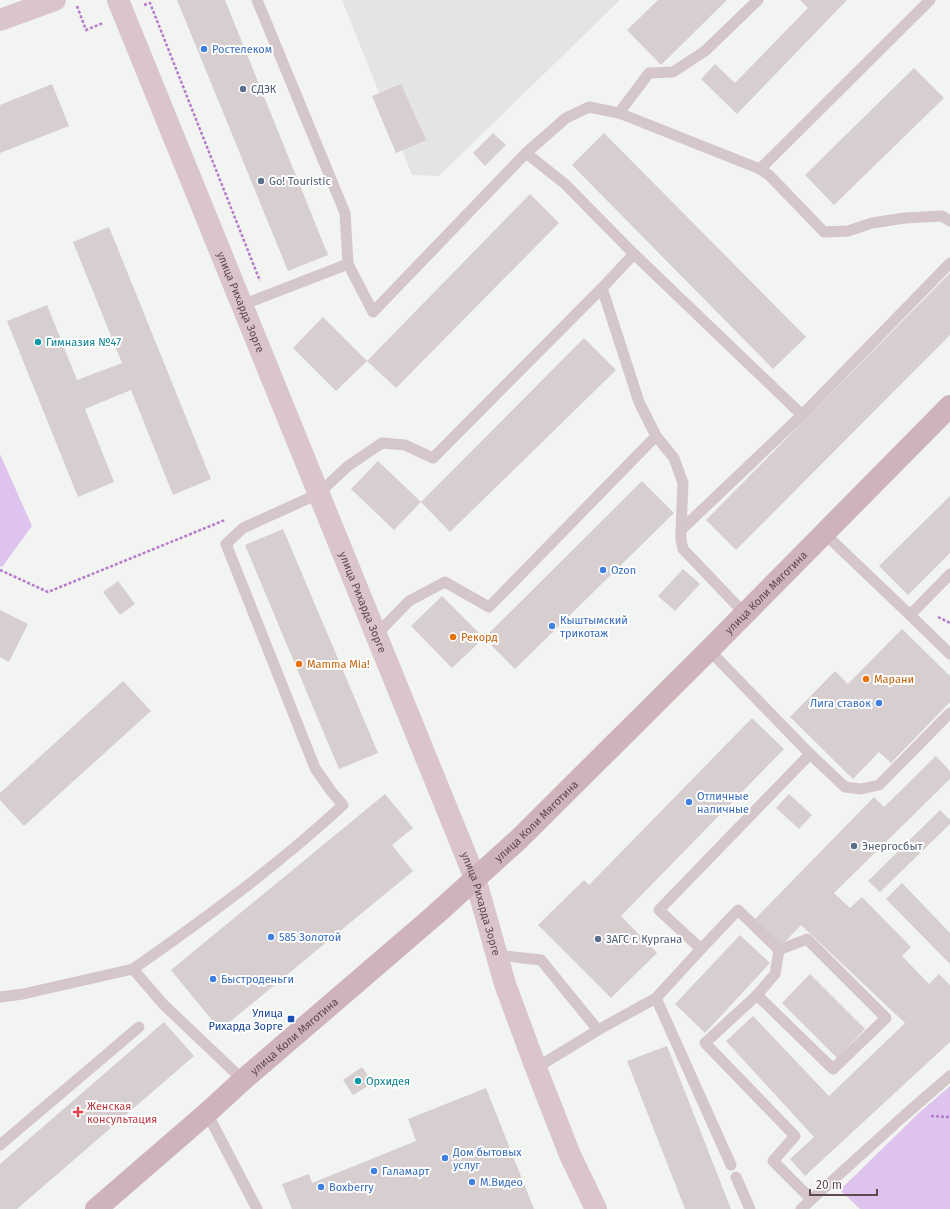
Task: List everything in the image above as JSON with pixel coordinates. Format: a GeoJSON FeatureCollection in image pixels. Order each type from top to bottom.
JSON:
{"type":"FeatureCollection","features":[{"type":"Feature","properties":{"kind":"main road"},"geometry":{"type":"LineString","coordinates":[[0,20],[55,0]]}},
{"type":"Feature","properties":{"kind":"main road","name":"улица Рихарда Зорге"},"geometry":{"type":"LineString","coordinates":[[118,0],[475,878],[506,984],[536,1068],[570,1155],[596,1209]]}},
{"type":"Feature","properties":{"kind":"main road","name":"улица Коли Мяготина"},"geometry":{"type":"LineString","coordinates":[[96,1209],[435,915],[519,839],[745,614],[950,406]]}},
{"type":"Feature","properties":{"kind":"lane"},"geometry":{"type":"LineString","coordinates":[[258,0],[345,213],[348,264],[373,312],[526,153],[566,118],[589,107],[619,112],[760,169],[769,175],[824,232],[848,230],[872,223],[906,218],[942,216],[950,221]]}},
{"type":"Feature","properties":{"kind":"lane"},"geometry":{"type":"LineString","coordinates":[[619,112],[649,73],[673,72],[705,51],[758,0]]}},
{"type":"Feature","properties":{"kind":"lane"},"geometry":{"type":"LineString","coordinates":[[760,169],[930,0]]}},
{"type":"Feature","properties":{"kind":"lane"},"geometry":{"type":"LineString","coordinates":[[526,153],[565,184],[634,254],[802,415]]}},
{"type":"Feature","properties":{"kind":"lane"},"geometry":{"type":"LineString","coordinates":[[0,997],[23,994],[133,969],[235,896],[343,805],[315,768],[226,544],[243,528],[318,494],[348,466],[382,443],[405,445],[432,458],[634,254]]}},
{"type":"Feature","properties":{"kind":"lane"},"geometry":{"type":"LineString","coordinates":[[681,530],[802,415],[950,263]]}},
{"type":"Feature","properties":{"kind":"lane"},"geometry":{"type":"LineString","coordinates":[[242,305],[348,264]]}},
{"type":"Feature","properties":{"kind":"lane"},"geometry":{"type":"LineString","coordinates":[[602,288],[639,402],[656,436],[674,458],[683,483],[681,530],[683,549],[745,614]]}},
{"type":"Feature","properties":{"kind":"lane"},"geometry":{"type":"LineString","coordinates":[[376,635],[409,601],[445,582],[489,607],[656,436]]}},
{"type":"Feature","properties":{"kind":"lane"},"geometry":{"type":"LineString","coordinates":[[824,533],[950,654]]}},
{"type":"Feature","properties":{"kind":"lane"},"geometry":{"type":"LineString","coordinates":[[910,615],[950,574]]}},
{"type":"Feature","properties":{"kind":"lane"},"geometry":{"type":"LineString","coordinates":[[709,650],[810,754],[845,786],[861,789],[879,785],[950,713]]}},
{"type":"Feature","properties":{"kind":"lane"},"geometry":{"type":"LineString","coordinates":[[701,949],[659,910],[810,754]]}},
{"type":"Feature","properties":{"kind":"lane"},"geometry":{"type":"LineString","coordinates":[[536,1068],[598,1030],[656,998],[738,910],[779,950]]}},
{"type":"Feature","properties":{"kind":"lane"},"geometry":{"type":"LineString","coordinates":[[757,995],[833,1069],[886,1018],[807,939],[779,950]]}},
{"type":"Feature","properties":{"kind":"lane"},"geometry":{"type":"LineString","coordinates":[[779,950],[775,974],[757,995],[705,1043],[794,1136],[773,1161],[811,1199]]}},
{"type":"Feature","properties":{"kind":"lane"},"geometry":{"type":"LineString","coordinates":[[497,955],[541,960],[598,1030]]}},
{"type":"Feature","properties":{"kind":"lane"},"geometry":{"type":"LineString","coordinates":[[133,969],[163,1004],[243,1080]]}},
{"type":"Feature","properties":{"kind":"lane"},"geometry":{"type":"LineString","coordinates":[[656,998],[730,1165]]}},
{"type":"Feature","properties":{"kind":"lane"},"geometry":{"type":"LineString","coordinates":[[0,1145],[139,1027]]}},
{"type":"Feature","properties":{"kind":"lane"},"geometry":{"type":"LineString","coordinates":[[802,1209],[811,1199],[950,1076]]}},
{"type":"Feature","properties":{"kind":"lane"},"geometry":{"type":"LineString","coordinates":[[207,1113],[257,1209]]}},
{"type":"Feature","properties":{"kind":"lane"},"geometry":{"type":"LineString","coordinates":[[736,1177],[750,1209]]}},
{"type":"Feature","properties":{"kind":"path"},"geometry":{"type":"LineString","coordinates":[[0,570],[48,592],[226,520]]}},
{"type":"Feature","properties":{"kind":"shaded area"},"geometry":{"type":"Polygon","coordinates":[[[342,0],[620,0],[439,176],[412,175],[342,0]]]}},
{"type":"Feature","properties":{"kind":"shaded area"},"geometry":{"type":"Polygon","coordinates":[[[0,454],[32,526],[2,567],[0,566],[0,454]]]}},
{"type":"Feature","properties":{"kind":"shaded area"},"geometry":{"type":"Polygon","coordinates":[[[950,1086],[950,1209],[860,1209],[840,1190],[920,1112],[950,1086]]]}},
{"type":"Feature","properties":{"kind":"building"},"geometry":{"type":"Polygon","coordinates":[[[177,0],[225,0],[328,255],[288,271],[177,0]]]}},
{"type":"Feature","properties":{"kind":"building"},"geometry":{"type":"Polygon","coordinates":[[[658,0],[727,0],[661,65],[627,30],[658,0]]]}},
{"type":"Feature","properties":{"kind":"building"},"geometry":{"type":"Polygon","coordinates":[[[800,0],[847,0],[737,114],[701,79],[715,64],[735,83],[808,8],[800,0]]]}},
{"type":"Feature","properties":{"kind":"building"},"geometry":{"type":"Polygon","coordinates":[[[914,68],[944,98],[834,205],[805,175],[914,68]]]}},
{"type":"Feature","properties":{"kind":"building"},"geometry":{"type":"Polygon","coordinates":[[[52,84],[69,126],[0,153],[0,105],[52,84]]]}},
{"type":"Feature","properties":{"kind":"building"},"geometry":{"type":"Polygon","coordinates":[[[401,84],[426,140],[396,153],[372,96],[401,84]]]}},
{"type":"Feature","properties":{"kind":"building"},"geometry":{"type":"Polygon","coordinates":[[[493,133],[506,145],[485,166],[473,153],[493,133]]]}},
{"type":"Feature","properties":{"kind":"building"},"geometry":{"type":"Polygon","coordinates":[[[604,133],[806,337],[773,369],[572,165],[604,133]]]}},
{"type":"Feature","properties":{"kind":"building"},"geometry":{"type":"Polygon","coordinates":[[[530,194],[559,223],[396,388],[367,361],[530,194]]]}},
{"type":"Feature","properties":{"kind":"building","name":"Гимназия №47"},"geometry":{"type":"Polygon","coordinates":[[[109,227],[211,479],[173,495],[131,390],[85,409],[114,482],[78,497],[7,321],[47,305],[77,380],[122,363],[73,242],[109,227]]]}},
{"type":"Feature","properties":{"kind":"building"},"geometry":{"type":"Polygon","coordinates":[[[950,273],[950,335],[736,550],[706,520],[950,273]]]}},
{"type":"Feature","properties":{"kind":"building"},"geometry":{"type":"Polygon","coordinates":[[[323,317],[367,361],[336,391],[293,348],[323,317]]]}},
{"type":"Feature","properties":{"kind":"building"},"geometry":{"type":"Polygon","coordinates":[[[584,338],[616,370],[450,532],[421,502],[584,338]]]}},
{"type":"Feature","properties":{"kind":"building"},"geometry":{"type":"Polygon","coordinates":[[[378,461],[421,502],[394,530],[351,489],[378,461]]]}},
{"type":"Feature","properties":{"kind":"building"},"geometry":{"type":"Polygon","coordinates":[[[642,481],[674,513],[515,669],[484,638],[642,481]]]}},
{"type":"Feature","properties":{"kind":"building"},"geometry":{"type":"Polygon","coordinates":[[[950,496],[950,553],[908,595],[879,566],[950,496]]]}},
{"type":"Feature","properties":{"kind":"building"},"geometry":{"type":"Polygon","coordinates":[[[283,529],[378,753],[339,769],[245,545],[283,529]]]}},
{"type":"Feature","properties":{"kind":"building"},"geometry":{"type":"Polygon","coordinates":[[[683,569],[700,584],[675,611],[658,596],[683,569]]]}},
{"type":"Feature","properties":{"kind":"building"},"geometry":{"type":"Polygon","coordinates":[[[118,581],[135,604],[120,615],[103,592],[118,581]]]}},
{"type":"Feature","properties":{"kind":"building"},"geometry":{"type":"Polygon","coordinates":[[[442,596],[484,638],[452,668],[411,626],[442,596]]]}},
{"type":"Feature","properties":{"kind":"building"},"geometry":{"type":"Polygon","coordinates":[[[0,610],[28,624],[9,662],[0,657],[0,610]]]}},
{"type":"Feature","properties":{"kind":"building"},"geometry":{"type":"Polygon","coordinates":[[[902,629],[950,676],[950,702],[891,763],[879,752],[853,779],[790,717],[835,671],[848,684],[902,629]]]}},
{"type":"Feature","properties":{"kind":"building"},"geometry":{"type":"Polygon","coordinates":[[[123,681],[151,711],[24,826],[0,800],[0,793],[123,681]]]}},
{"type":"Feature","properties":{"kind":"building"},"geometry":{"type":"Polygon","coordinates":[[[752,718],[784,749],[621,916],[657,953],[611,998],[538,925],[584,880],[589,885],[752,718]]]}},
{"type":"Feature","properties":{"kind":"building"},"geometry":{"type":"Polygon","coordinates":[[[936,756],[950,771],[950,779],[834,893],[850,908],[862,897],[911,947],[902,956],[929,984],[939,974],[950,985],[950,1042],[805,1176],[790,1159],[814,1137],[726,1041],[753,1016],[829,1096],[905,1023],[801,925],[780,947],[753,921],[874,797],[884,807],[936,756]]]}},
{"type":"Feature","properties":{"kind":"building"},"geometry":{"type":"Polygon","coordinates":[[[385,794],[413,828],[392,845],[413,871],[220,1030],[171,970],[385,794]]]}},
{"type":"Feature","properties":{"kind":"building"},"geometry":{"type":"Polygon","coordinates":[[[789,794],[812,815],[799,829],[776,808],[789,794]]]}},
{"type":"Feature","properties":{"kind":"building"},"geometry":{"type":"Polygon","coordinates":[[[940,810],[950,820],[950,824],[880,892],[868,881],[940,810]]]}},
{"type":"Feature","properties":{"kind":"building"},"geometry":{"type":"Polygon","coordinates":[[[902,883],[950,933],[950,964],[886,899],[902,883]]]}},
{"type":"Feature","properties":{"kind":"building"},"geometry":{"type":"Polygon","coordinates":[[[740,935],[770,963],[705,1033],[675,1004],[740,935]]]}},
{"type":"Feature","properties":{"kind":"building"},"geometry":{"type":"Polygon","coordinates":[[[810,974],[865,1029],[837,1058],[782,1003],[810,974]]]}},
{"type":"Feature","properties":{"kind":"building"},"geometry":{"type":"Polygon","coordinates":[[[164,1022],[194,1056],[17,1209],[0,1209],[0,1164],[164,1022]]]}},
{"type":"Feature","properties":{"kind":"building"},"geometry":{"type":"Polygon","coordinates":[[[667,1046],[731,1209],[685,1209],[627,1061],[667,1046]]]}},
{"type":"Feature","properties":{"kind":"building","name":"Орхидея"},"geometry":{"type":"Polygon","coordinates":[[[362,1067],[373,1083],[353,1095],[343,1080],[362,1067]]]}},
{"type":"Feature","properties":{"kind":"building","name":"Дом бытовых услуг"},"geometry":{"type":"Polygon","coordinates":[[[486,1088],[534,1209],[292,1209],[282,1184],[309,1174],[312,1183],[416,1141],[408,1119],[486,1088]]]}},
{"type":"Feature","properties":{"kind":"place","name":"Ростелеком"},"geometry":{"type":"Point","coordinates":[204,49]}},
{"type":"Feature","properties":{"kind":"place","name":"СДЭК"},"geometry":{"type":"Point","coordinates":[243,89]}},
{"type":"Feature","properties":{"kind":"place","name":"Go! Touristic"},"geometry":{"type":"Point","coordinates":[261,181]}},
{"type":"Feature","properties":{"kind":"place","name":"Гимназия №47"},"geometry":{"type":"Point","coordinates":[38,342]}},
{"type":"Feature","properties":{"kind":"place","name":"Ozon"},"geometry":{"type":"Point","coordinates":[603,570]}},
{"type":"Feature","properties":{"kind":"place","name":"Кыштымский трикотаж"},"geometry":{"type":"Point","coordinates":[552,626]}},
{"type":"Feature","properties":{"kind":"place","name":"Рекорд"},"geometry":{"type":"Point","coordinates":[453,637]}},
{"type":"Feature","properties":{"kind":"place","name":"Mamma Mia!"},"geometry":{"type":"Point","coordinates":[299,664]}},
{"type":"Feature","properties":{"kind":"place","name":"Марани"},"geometry":{"type":"Point","coordinates":[866,679]}},
{"type":"Feature","properties":{"kind":"place","name":"Лига ставок"},"geometry":{"type":"Point","coordinates":[879,703]}},
{"type":"Feature","properties":{"kind":"place","name":"Отличные наличные"},"geometry":{"type":"Point","coordinates":[689,802]}},
{"type":"Feature","properties":{"kind":"place","name":"Энергосбыт"},"geometry":{"type":"Point","coordinates":[854,846]}},
{"type":"Feature","properties":{"kind":"place","name":"585 Золотой"},"geometry":{"type":"Point","coordinates":[271,937]}},
{"type":"Feature","properties":{"kind":"place","name":"ЗАГС г. Кургана"},"geometry":{"type":"Point","coordinates":[598,939]}},
{"type":"Feature","properties":{"kind":"place","name":"Быстроденьги"},"geometry":{"type":"Point","coordinates":[213,979]}},
{"type":"Feature","properties":{"kind":"place","name":"Улица Рихарда Зорге"},"geometry":{"type":"Point","coordinates":[291,1019]}},
{"type":"Feature","properties":{"kind":"place","name":"Орхидея"},"geometry":{"type":"Point","coordinates":[358,1081]}},
{"type":"Feature","properties":{"kind":"place","name":"Женская консультация"},"geometry":{"type":"Point","coordinates":[78,1112]}},
{"type":"Feature","properties":{"kind":"place","name":"Дом бытовых услуг"},"geometry":{"type":"Point","coordinates":[445,1158]}},
{"type":"Feature","properties":{"kind":"place","name":"Галамарт"},"geometry":{"type":"Point","coordinates":[374,1171]}},
{"type":"Feature","properties":{"kind":"place","name":"М.Видео"},"geometry":{"type":"Point","coordinates":[472,1182]}},
{"type":"Feature","properties":{"kind":"place","name":"Boxberry"},"geometry":{"type":"Point","coordinates":[321,1187]}}]}
